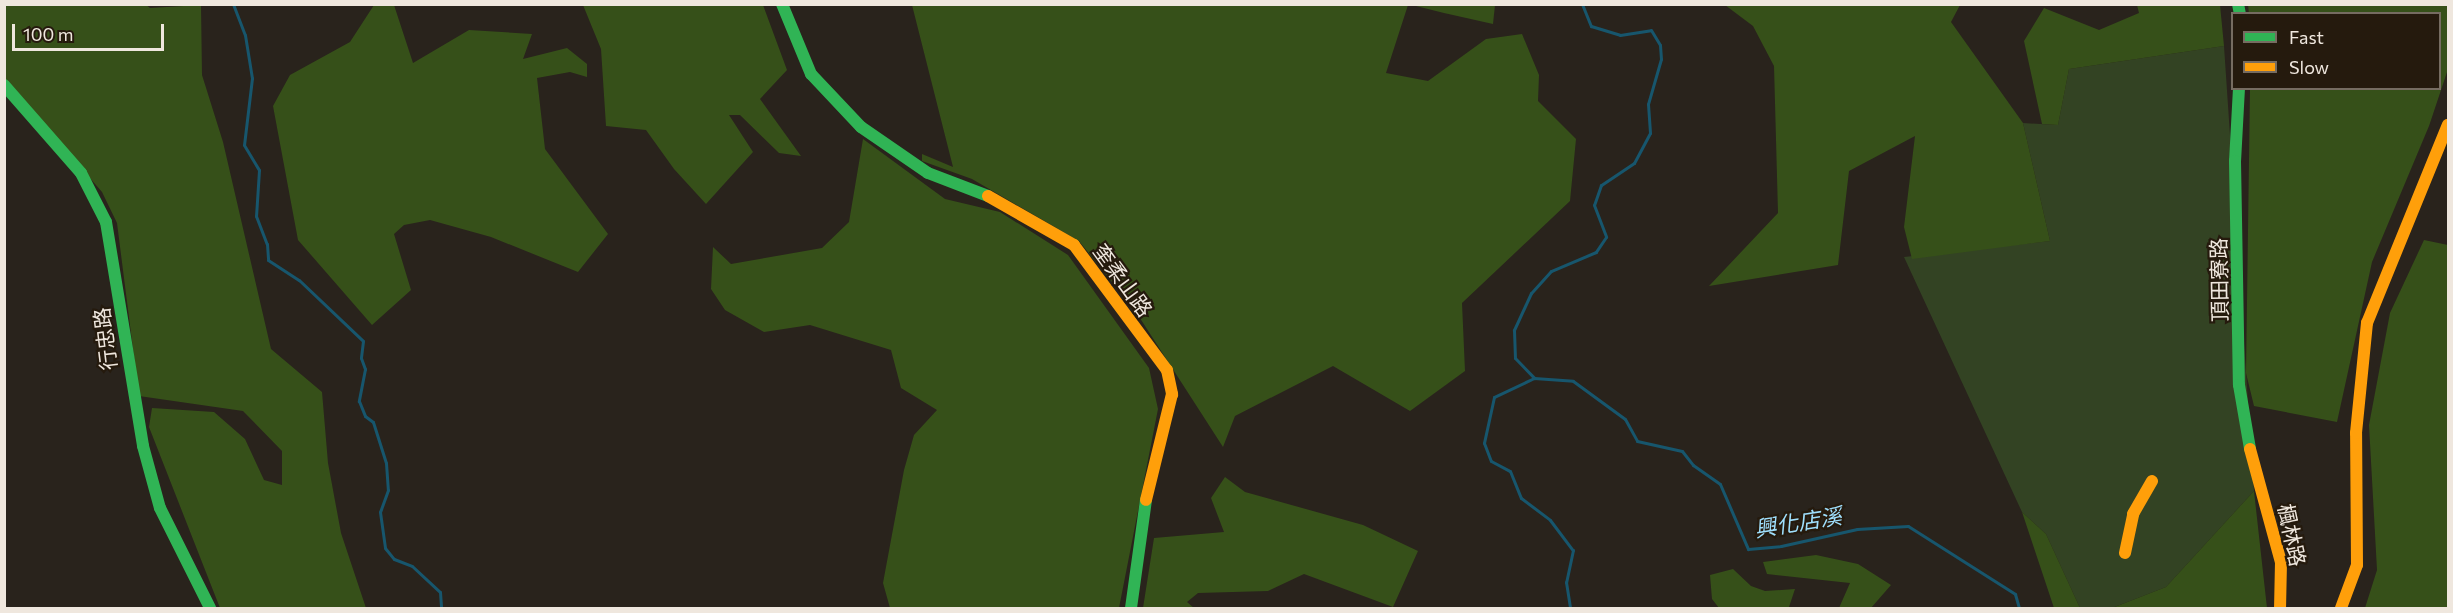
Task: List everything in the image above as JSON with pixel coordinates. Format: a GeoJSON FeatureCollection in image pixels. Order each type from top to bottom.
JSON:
{"type":"FeatureCollection","features":[{"type":"Feature","properties":{"kind":"street","name":"奎柔山路"},"geometry":{"type":"LineString","coordinates":[[782,4],[811,74],[861,127],[928,173],[1002,201],[1074,245],[1167,370],[1172,394],[1144,507],[1131,609]]}},
{"type":"Feature","properties":{"kind":"street","name":"行忠路"},"geometry":{"type":"LineString","coordinates":[[4,85],[81,172],[106,222],[143,446],[160,508],[210,609]]}},
{"type":"Feature","properties":{"kind":"street","name":"頂田寮路"},"geometry":{"type":"LineString","coordinates":[[2240,90],[2235,161],[2239,385],[2242,425],[2255,470]]}},
{"type":"Feature","properties":{"kind":"street"},"geometry":{"type":"LineString","coordinates":[[2341,609],[2357,565],[2356,433],[2367,323],[2448,125]]}},
{"type":"Feature","properties":{"kind":"street","name":"楓林路"},"geometry":{"type":"LineString","coordinates":[[2255,470],[2280,554],[2280,609]]}},
{"type":"Feature","properties":{"kind":"street"},"geometry":{"type":"LineString","coordinates":[[2125,553],[2133,514],[2152,481]]}},
{"type":"Feature","properties":{"kind":"green space"},"geometry":{"type":"Polygon","coordinates":[[[145,4],[150,8],[201,5],[202,75],[223,142],[271,349],[322,392],[328,463],[341,533],[366,608],[220,608],[149,427],[152,408],[214,412],[245,439],[264,480],[282,485],[282,451],[243,411],[139,396],[117,223],[102,192],[5,80],[4,5],[145,4]]]}},
{"type":"Feature","properties":{"kind":"green space"},"geometry":{"type":"Polygon","coordinates":[[[374,5],[394,5],[413,63],[469,30],[532,34],[523,59],[567,48],[587,64],[587,77],[570,72],[537,78],[545,149],[608,234],[578,272],[491,237],[430,220],[404,225],[394,234],[411,290],[372,325],[298,240],[273,106],[290,75],[350,42],[374,5]]]}},
{"type":"Feature","properties":{"kind":"green space"},"geometry":{"type":"Polygon","coordinates":[[[583,5],[763,5],[787,70],[760,99],[801,156],[779,153],[740,115],[729,115],[753,152],[706,204],[674,169],[646,130],[606,126],[601,49],[583,5]]]}},
{"type":"Feature","properties":{"kind":"green space"},"geometry":{"type":"Polygon","coordinates":[[[912,5],[1408,5],[1386,73],[1428,81],[1486,39],[1522,34],[1539,75],[1538,101],[1576,139],[1570,201],[1462,303],[1465,371],[1410,411],[1333,366],[1235,416],[1223,447],[1136,312],[1079,241],[972,179],[922,161],[922,154],[953,167],[912,5]]]}},
{"type":"Feature","properties":{"kind":"green space"},"geometry":{"type":"Polygon","coordinates":[[[1412,5],[1495,5],[1493,24],[1444,13],[1412,5]]]}},
{"type":"Feature","properties":{"kind":"green space"},"geometry":{"type":"Polygon","coordinates":[[[1725,5],[1960,5],[1951,22],[2023,123],[2050,241],[1912,259],[1904,227],[1915,136],[1849,171],[1838,265],[1709,286],[1778,213],[1774,66],[1753,26],[1725,5]]]}},
{"type":"Feature","properties":{"kind":"green space"},"geometry":{"type":"Polygon","coordinates":[[[2137,5],[2220,5],[2224,46],[2069,69],[2058,125],[2042,124],[2024,41],[2044,8],[2099,30],[2139,13],[2137,5]]]}},
{"type":"Feature","properties":{"kind":"green space"},"geometry":{"type":"Polygon","coordinates":[[[2248,5],[2448,5],[2448,69],[2441,90],[2441,12],[2249,12],[2248,5]]]}},
{"type":"Feature","properties":{"kind":"green space"},"geometry":{"type":"Polygon","coordinates":[[[2224,46],[2254,491],[2166,587],[2112,608],[2080,608],[2046,534],[2022,512],[1904,257],[2050,241],[2023,123],[2058,125],[2069,69],[2224,46]]]}},
{"type":"Feature","properties":{"kind":"green space"},"geometry":{"type":"Polygon","coordinates":[[[2250,90],[2441,90],[2429,126],[2372,262],[2337,422],[2254,406],[2246,373],[2250,90]]]}},
{"type":"Feature","properties":{"kind":"green space"},"geometry":{"type":"Polygon","coordinates":[[[863,139],[945,199],[1000,212],[1068,255],[1149,368],[1158,409],[1119,608],[890,608],[883,583],[904,470],[914,435],[937,410],[901,388],[891,350],[810,325],[764,332],[725,310],[711,289],[713,247],[731,264],[822,248],[849,222],[863,139]]]}},
{"type":"Feature","properties":{"kind":"green space"},"geometry":{"type":"Polygon","coordinates":[[[2424,240],[2448,245],[2448,608],[2365,608],[2377,570],[2369,425],[2390,313],[2424,240]]]}},
{"type":"Feature","properties":{"kind":"green space"},"geometry":{"type":"Polygon","coordinates":[[[1225,477],[1245,492],[1363,525],[1418,551],[1393,607],[1304,574],[1268,591],[1198,593],[1187,602],[1194,608],[1143,608],[1154,538],[1224,532],[1211,498],[1225,477]]]}},
{"type":"Feature","properties":{"kind":"green space"},"geometry":{"type":"Polygon","coordinates":[[[2254,491],[2267,608],[2112,608],[2166,587],[2254,491]]]}},
{"type":"Feature","properties":{"kind":"green space"},"geometry":{"type":"Polygon","coordinates":[[[2022,512],[2046,534],[2080,608],[2054,608],[2022,512]]]}},
{"type":"Feature","properties":{"kind":"green space"},"geometry":{"type":"Polygon","coordinates":[[[1816,555],[1858,564],[1891,585],[1871,608],[1839,608],[1850,583],[1767,574],[1763,562],[1816,555]]]}},
{"type":"Feature","properties":{"kind":"green space"},"geometry":{"type":"Polygon","coordinates":[[[1733,569],[1751,586],[1765,591],[1795,589],[1789,607],[1719,608],[1712,599],[1710,575],[1733,569]]]}},
{"type":"Feature","properties":{"kind":"waterway"},"geometry":{"type":"LineString","coordinates":[[233,4],[245,35],[252,78],[244,145],[259,170],[256,216],[267,244],[268,260],[299,280],[363,341],[361,358],[365,369],[359,401],[365,416],[373,422],[386,463],[388,490],[380,512],[385,548],[394,559],[412,566],[440,592],[441,608]]}},
{"type":"Feature","properties":{"kind":"waterway","name":"興化店溪"},"geometry":{"type":"LineString","coordinates":[[1582,4],[1591,26],[1620,35],[1651,30],[1660,45],[1661,59],[1648,104],[1650,133],[1634,163],[1601,185],[1594,205],[1606,237],[1596,252],[1551,271],[1531,293],[1514,330],[1515,358],[1534,378],[1573,381],[1625,419],[1637,441],[1682,451],[1693,465],[1720,484],[1748,549],[1781,546],[1857,529],[1908,526],[2015,594],[2019,608]]}},
{"type":"Feature","properties":{"kind":"waterway"},"geometry":{"type":"LineString","coordinates":[[1534,378],[1494,397],[1484,443],[1491,461],[1510,471],[1521,498],[1550,520],[1573,550],[1566,582],[1570,608]]}},
{"type":"Feature","properties":{"kind":"traffic: fast"},"geometry":{"type":"LineString","coordinates":[[782,4],[811,74],[861,127],[928,173],[988,196]]}},
{"type":"Feature","properties":{"kind":"traffic: fast"},"geometry":{"type":"LineString","coordinates":[[2238,4],[2240,12]]}},
{"type":"Feature","properties":{"kind":"traffic: fast"},"geometry":{"type":"LineString","coordinates":[[4,85],[81,173],[106,222],[143,446],[160,508],[210,608]]}},
{"type":"Feature","properties":{"kind":"traffic: fast"},"geometry":{"type":"LineString","coordinates":[[2239,90],[2235,161],[2239,385],[2250,449]]}},
{"type":"Feature","properties":{"kind":"traffic: fast"},"geometry":{"type":"LineString","coordinates":[[1131,608],[1146,500]]}},
{"type":"Feature","properties":{"kind":"traffic: slow"},"geometry":{"type":"LineString","coordinates":[[2341,608],[2357,565],[2356,433],[2367,323],[2448,125]]}},
{"type":"Feature","properties":{"kind":"traffic: slow"},"geometry":{"type":"LineString","coordinates":[[988,196],[1074,245],[1167,370],[1172,394],[1146,500]]}},
{"type":"Feature","properties":{"kind":"traffic: slow"},"geometry":{"type":"LineString","coordinates":[[2250,449],[2281,562],[2280,608]]}},
{"type":"Feature","properties":{"kind":"traffic: slow"},"geometry":{"type":"LineString","coordinates":[[2125,553],[2133,514],[2152,481]]}}]}
